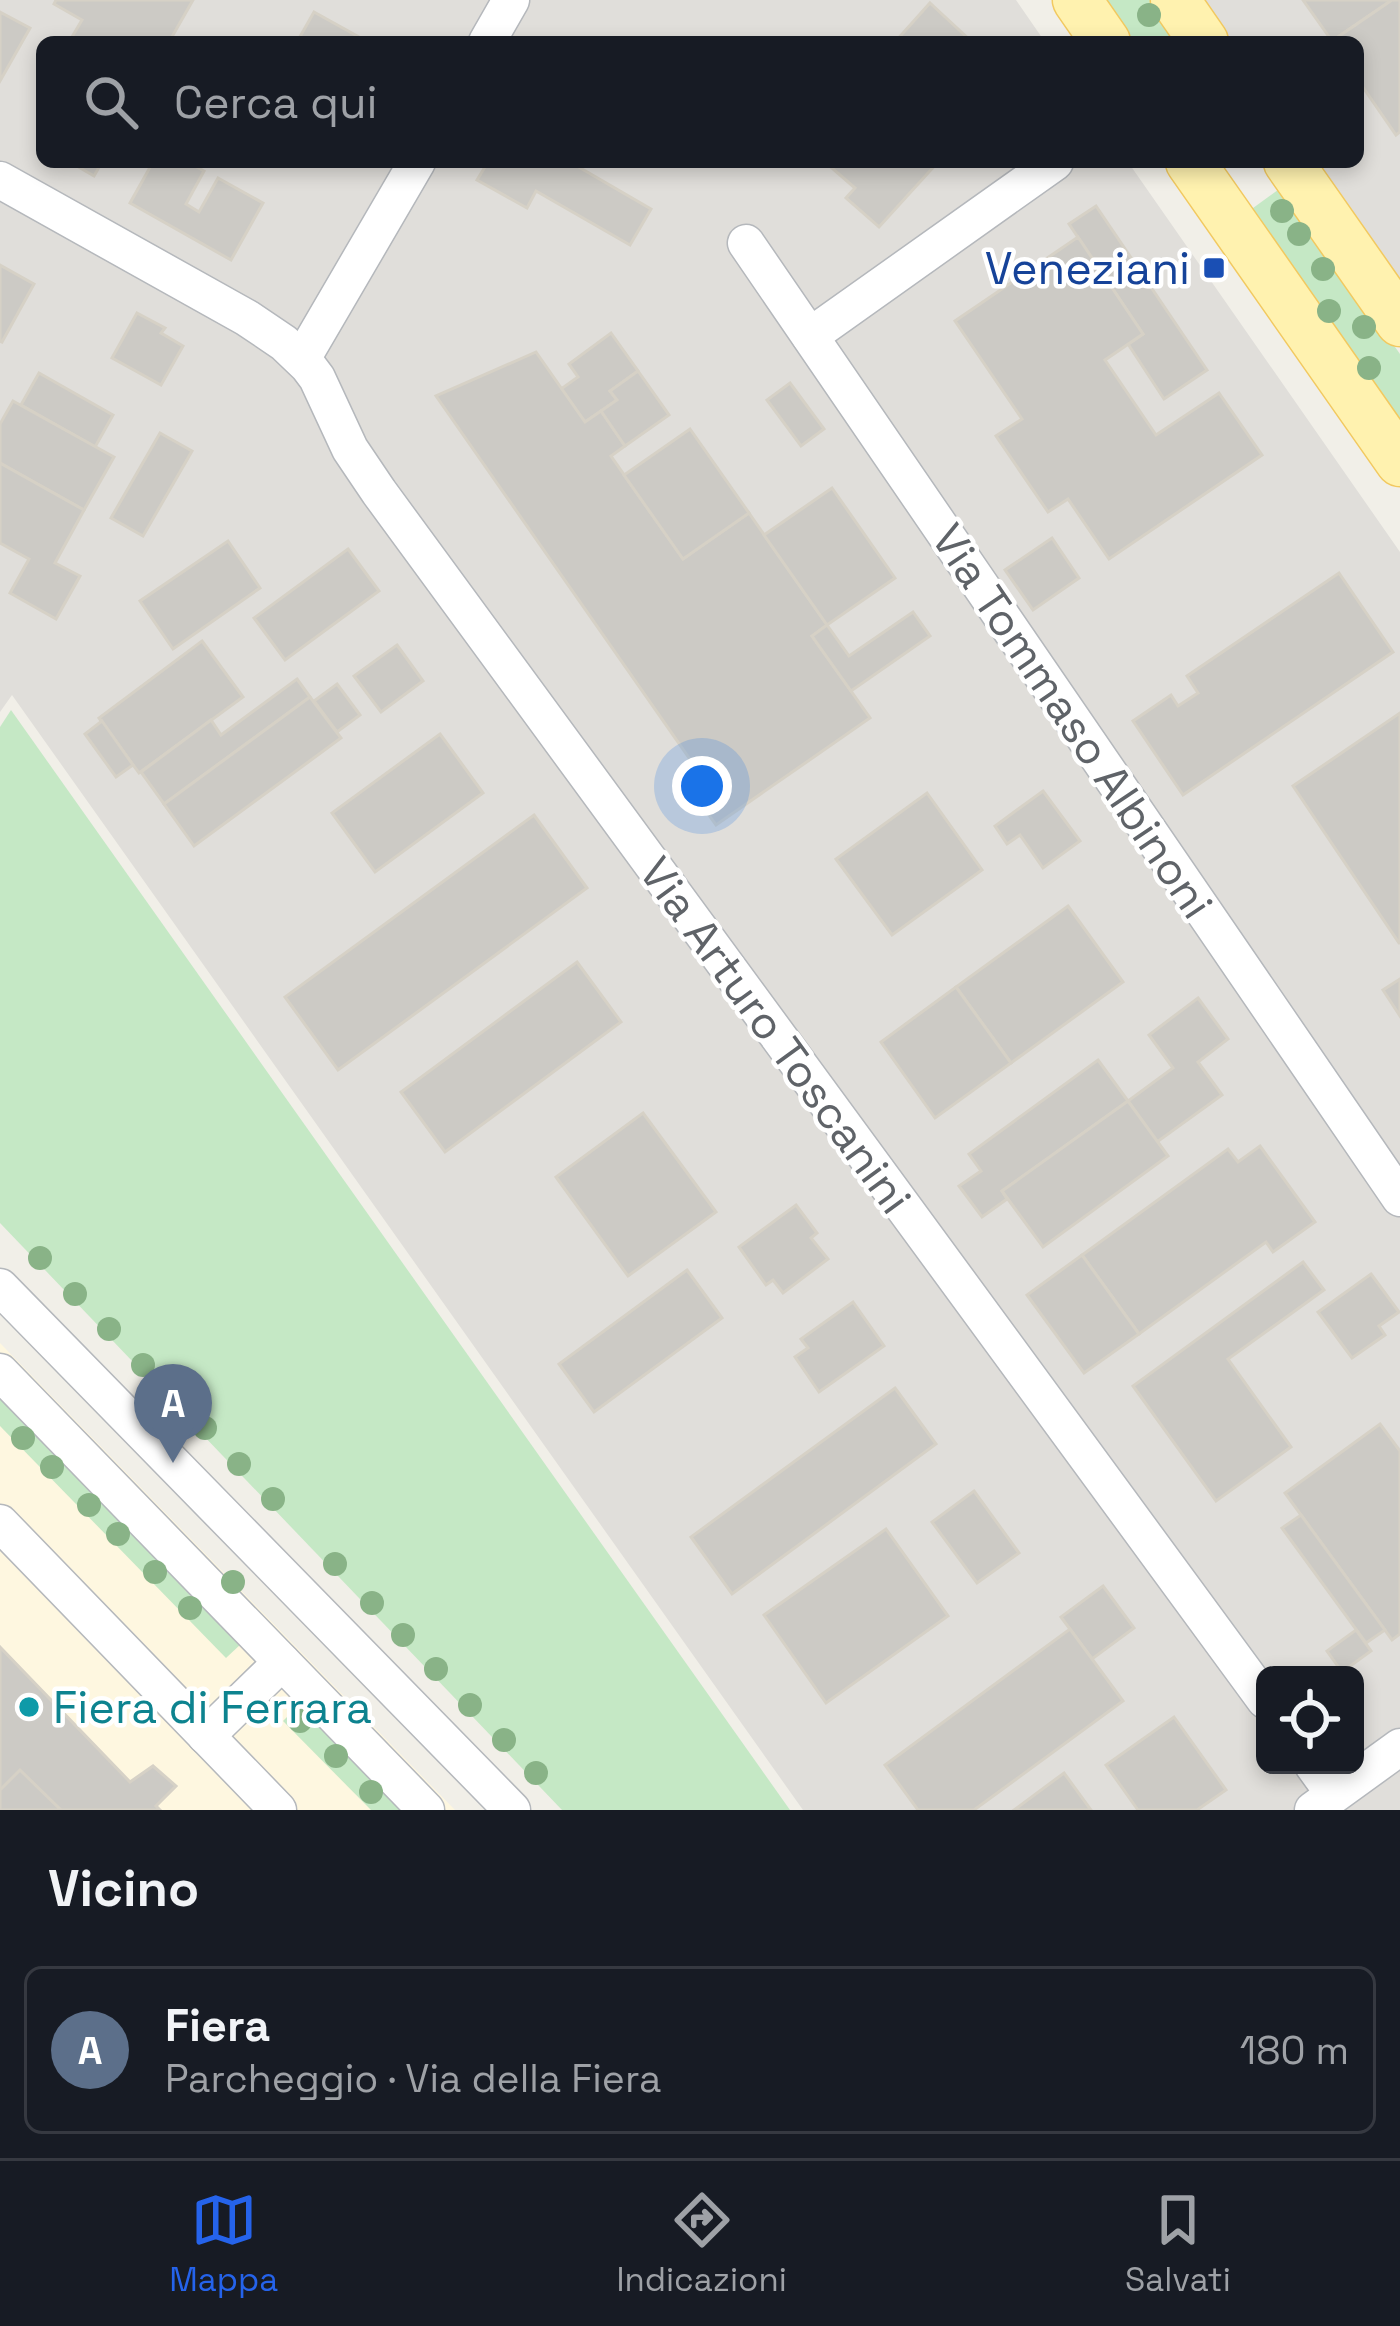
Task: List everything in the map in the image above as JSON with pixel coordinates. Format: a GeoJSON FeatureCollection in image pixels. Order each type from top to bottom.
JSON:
{"type":"FeatureCollection","features":[{"type":"Feature","properties":{"kind":"main road"},"geometry":{"type":"LineString","coordinates":[[1076,0],[1102,36]]}},
{"type":"Feature","properties":{"kind":"main road"},"geometry":{"type":"LineString","coordinates":[[1174,0],[1200,36]]}},
{"type":"Feature","properties":{"kind":"main road"},"geometry":{"type":"LineString","coordinates":[[1194,168],[1400,462]]}},
{"type":"Feature","properties":{"kind":"main road"},"geometry":{"type":"LineString","coordinates":[[1220,204],[1278,168]]}},
{"type":"Feature","properties":{"kind":"main road"},"geometry":{"type":"LineString","coordinates":[[1292,168],[1400,322]]}},
{"type":"Feature","properties":{"kind":"street"},"geometry":{"type":"LineString","coordinates":[[490,36],[511,0]]}},
{"type":"Feature","properties":{"kind":"street"},"geometry":{"type":"LineString","coordinates":[[302,359],[413,168]]}},
{"type":"Feature","properties":{"kind":"street"},"geometry":{"type":"LineString","coordinates":[[810,336],[1047,168]]}},
{"type":"Feature","properties":{"kind":"street","name":"Via Arturo Toscanini"},"geometry":{"type":"LineString","coordinates":[[0,180],[247,318],[302,359],[370,478],[1256,1688]]}},
{"type":"Feature","properties":{"kind":"street","name":"Via Tommaso Albinoni"},"geometry":{"type":"LineString","coordinates":[[746,243],[1400,1198]]}},
{"type":"Feature","properties":{"kind":"street"},"geometry":{"type":"LineString","coordinates":[[0,1288],[512,1810]]}},
{"type":"Feature","properties":{"kind":"street"},"geometry":{"type":"LineString","coordinates":[[0,1372],[426,1810]]}},
{"type":"Feature","properties":{"kind":"street"},"geometry":{"type":"LineString","coordinates":[[0,1523],[278,1810]]}},
{"type":"Feature","properties":{"kind":"street"},"geometry":{"type":"LineString","coordinates":[[206,1736],[282,1662]]}},
{"type":"Feature","properties":{"kind":"street"},"geometry":{"type":"LineString","coordinates":[[1320,1790],[1400,1748]]}},
{"type":"Feature","properties":{"kind":"shaded area"},"geometry":{"type":"Polygon","coordinates":[[[0,0],[1016,0],[1041,36],[36,36],[36,168],[1132,168],[1400,552],[1400,1810],[803,1810],[12,695],[0,712],[0,0]]]}},
{"type":"Feature","properties":{"kind":"shaded area"},"geometry":{"type":"Polygon","coordinates":[[[1200,0],[1400,0],[1400,282],[1319,168],[1364,168],[1364,36],[1226,36],[1200,0]]]}},
{"type":"Feature","properties":{"kind":"shaded area"},"geometry":{"type":"Polygon","coordinates":[[[0,1343],[455,1810],[0,1810],[0,1343]]]}},
{"type":"Feature","properties":{"kind":"green space"},"geometry":{"type":"Polygon","coordinates":[[[1095,0],[1152,0],[1177,36],[1119,36],[1095,0]]]}},
{"type":"Feature","properties":{"kind":"green space"},"geometry":{"type":"Polygon","coordinates":[[[1282,187],[1400,354],[1400,445],[1242,216],[1282,187]]]}},
{"type":"Feature","properties":{"kind":"green space"},"geometry":{"type":"Polygon","coordinates":[[[11,710],[790,1810],[562,1810],[0,1223],[0,727],[11,710]]]}},
{"type":"Feature","properties":{"kind":"green space"},"geometry":{"type":"Polygon","coordinates":[[[0,1394],[242,1643],[226,1658],[0,1426],[0,1394]]]}},
{"type":"Feature","properties":{"kind":"green space"},"geometry":{"type":"Polygon","coordinates":[[[300,1704],[405,1810],[371,1810],[283,1721],[300,1704]]]}},
{"type":"Feature","properties":{"kind":"building"},"geometry":{"type":"Polygon","coordinates":[[[56,0],[193,0],[172,36],[73,36],[82,20],[54,4],[56,0]]]}},
{"type":"Feature","properties":{"kind":"building"},"geometry":{"type":"Polygon","coordinates":[[[1303,0],[1392,0],[1339,36],[1328,36],[1303,0]]]}},
{"type":"Feature","properties":{"kind":"building"},"geometry":{"type":"Polygon","coordinates":[[[1392,0],[1400,0],[1400,132],[1396,135],[1364,89],[1364,36],[1339,36],[1392,0]]]}},
{"type":"Feature","properties":{"kind":"building"},"geometry":{"type":"Polygon","coordinates":[[[930,3],[966,36],[900,36],[930,3]]]}},
{"type":"Feature","properties":{"kind":"building"},"geometry":{"type":"Polygon","coordinates":[[[0,12],[30,28],[0,81],[0,12]]]}},
{"type":"Feature","properties":{"kind":"building"},"geometry":{"type":"Polygon","coordinates":[[[314,12],[357,36],[300,36],[314,12]]]}},
{"type":"Feature","properties":{"kind":"building"},"geometry":{"type":"Polygon","coordinates":[[[150,168],[199,168],[204,171],[186,204],[199,212],[218,178],[263,203],[231,260],[130,203],[150,168]]]}},
{"type":"Feature","properties":{"kind":"building"},"geometry":{"type":"Polygon","coordinates":[[[484,168],[580,168],[651,209],[630,245],[536,191],[527,208],[477,180],[484,168]]]}},
{"type":"Feature","properties":{"kind":"building"},"geometry":{"type":"Polygon","coordinates":[[[832,168],[933,168],[879,227],[846,198],[855,188],[832,168]]]}},
{"type":"Feature","properties":{"kind":"building"},"geometry":{"type":"Polygon","coordinates":[[[1096,206],[1207,370],[1164,399],[1128,344],[1143,334],[1069,224],[1096,206]]]}},
{"type":"Feature","properties":{"kind":"building"},"geometry":{"type":"Polygon","coordinates":[[[1078,237],[1143,334],[1105,360],[1156,435],[1219,393],[1262,455],[1109,559],[1068,499],[1048,512],[996,436],[1022,419],[955,321],[1078,237]]]}},
{"type":"Feature","properties":{"kind":"building"},"geometry":{"type":"Polygon","coordinates":[[[0,265],[34,284],[2,342],[0,341],[0,265]]]}},
{"type":"Feature","properties":{"kind":"building"},"geometry":{"type":"Polygon","coordinates":[[[137,313],[165,328],[161,333],[183,346],[161,385],[112,358],[137,313]]]}},
{"type":"Feature","properties":{"kind":"building"},"geometry":{"type":"Polygon","coordinates":[[[611,333],[638,371],[610,391],[617,400],[585,422],[561,389],[578,377],[569,364],[611,333]]]}},
{"type":"Feature","properties":{"kind":"building"},"geometry":{"type":"Polygon","coordinates":[[[536,352],[585,422],[601,411],[625,446],[611,456],[683,559],[749,513],[827,625],[812,636],[870,718],[716,825],[680,775],[694,765],[436,396],[536,352]]]}},
{"type":"Feature","properties":{"kind":"building"},"geometry":{"type":"Polygon","coordinates":[[[638,371],[669,415],[625,446],[601,411],[617,400],[610,391],[638,371]]]}},
{"type":"Feature","properties":{"kind":"building"},"geometry":{"type":"Polygon","coordinates":[[[39,373],[113,415],[95,447],[21,405],[39,373]]]}},
{"type":"Feature","properties":{"kind":"building"},"geometry":{"type":"Polygon","coordinates":[[[790,383],[824,429],[801,446],[767,400],[790,383]]]}},
{"type":"Feature","properties":{"kind":"building"},"geometry":{"type":"Polygon","coordinates":[[[13,401],[114,457],[84,510],[0,463],[0,424],[13,401]]]}},
{"type":"Feature","properties":{"kind":"building"},"geometry":{"type":"Polygon","coordinates":[[[690,429],[749,513],[683,559],[624,475],[690,429]]]}},
{"type":"Feature","properties":{"kind":"building"},"geometry":{"type":"Polygon","coordinates":[[[160,433],[192,451],[143,536],[111,518],[160,433]]]}},
{"type":"Feature","properties":{"kind":"building"},"geometry":{"type":"Polygon","coordinates":[[[0,463],[84,510],[55,563],[80,576],[56,619],[10,593],[29,559],[0,543],[0,463]]]}},
{"type":"Feature","properties":{"kind":"building"},"geometry":{"type":"Polygon","coordinates":[[[832,488],[895,578],[827,625],[764,535],[832,488]]]}},
{"type":"Feature","properties":{"kind":"building"},"geometry":{"type":"Polygon","coordinates":[[[1052,538],[1079,578],[1033,610],[1005,570],[1052,538]]]}},
{"type":"Feature","properties":{"kind":"building"},"geometry":{"type":"Polygon","coordinates":[[[228,541],[260,588],[173,649],[140,601],[228,541]]]}},
{"type":"Feature","properties":{"kind":"building"},"geometry":{"type":"Polygon","coordinates":[[[348,549],[379,591],[285,660],[254,618],[348,549]]]}},
{"type":"Feature","properties":{"kind":"building"},"geometry":{"type":"Polygon","coordinates":[[[1339,573],[1393,652],[1183,795],[1133,721],[1171,695],[1178,706],[1198,693],[1187,676],[1339,573]]]}},
{"type":"Feature","properties":{"kind":"building"},"geometry":{"type":"Polygon","coordinates":[[[913,612],[930,636],[851,691],[812,636],[827,625],[849,656],[913,612]]]}},
{"type":"Feature","properties":{"kind":"building"},"geometry":{"type":"Polygon","coordinates":[[[202,641],[243,697],[139,773],[99,718],[202,641]]]}},
{"type":"Feature","properties":{"kind":"building"},"geometry":{"type":"Polygon","coordinates":[[[397,645],[423,681],[381,712],[354,676],[397,645]]]}},
{"type":"Feature","properties":{"kind":"building"},"geometry":{"type":"Polygon","coordinates":[[[297,679],[310,697],[164,804],[141,772],[211,720],[221,735],[297,679]]]}},
{"type":"Feature","properties":{"kind":"building"},"geometry":{"type":"Polygon","coordinates":[[[337,684],[360,715],[337,732],[314,701],[337,684]]]}},
{"type":"Feature","properties":{"kind":"building"},"geometry":{"type":"Polygon","coordinates":[[[310,697],[341,738],[194,846],[164,804],[310,697]]]}},
{"type":"Feature","properties":{"kind":"building"},"geometry":{"type":"Polygon","coordinates":[[[1400,713],[1400,943],[1399,943],[1293,786],[1400,713]]]}},
{"type":"Feature","properties":{"kind":"building"},"geometry":{"type":"Polygon","coordinates":[[[102,721],[133,765],[116,777],[85,734],[102,721]]]}},
{"type":"Feature","properties":{"kind":"building"},"geometry":{"type":"Polygon","coordinates":[[[440,734],[483,793],[375,872],[332,813],[440,734]]]}},
{"type":"Feature","properties":{"kind":"building"},"geometry":{"type":"Polygon","coordinates":[[[1043,791],[1080,841],[1043,868],[1020,835],[1007,844],[995,826],[1043,791]]]}},
{"type":"Feature","properties":{"kind":"building"},"geometry":{"type":"Polygon","coordinates":[[[927,793],[982,870],[892,935],[836,859],[927,793]]]}},
{"type":"Feature","properties":{"kind":"building"},"geometry":{"type":"Polygon","coordinates":[[[534,815],[587,888],[338,1070],[285,997],[534,815]]]}},
{"type":"Feature","properties":{"kind":"building"},"geometry":{"type":"Polygon","coordinates":[[[1068,906],[1123,982],[1011,1063],[956,987],[1068,906]]]}},
{"type":"Feature","properties":{"kind":"building"},"geometry":{"type":"Polygon","coordinates":[[[577,962],[621,1022],[445,1152],[401,1092],[577,962]]]}},
{"type":"Feature","properties":{"kind":"building"},"geometry":{"type":"Polygon","coordinates":[[[1400,979],[1400,1016],[1383,990],[1400,979]]]}},
{"type":"Feature","properties":{"kind":"building"},"geometry":{"type":"Polygon","coordinates":[[[956,987],[1011,1063],[935,1118],[881,1042],[956,987]]]}},
{"type":"Feature","properties":{"kind":"building"},"geometry":{"type":"Polygon","coordinates":[[[1198,998],[1228,1039],[1198,1062],[1222,1095],[1157,1142],[1128,1101],[1173,1068],[1149,1035],[1198,998]]]}},
{"type":"Feature","properties":{"kind":"building"},"geometry":{"type":"Polygon","coordinates":[[[1098,1060],[1128,1101],[1002,1191],[1007,1199],[982,1217],[959,1186],[981,1171],[969,1154],[1098,1060]]]}},
{"type":"Feature","properties":{"kind":"building"},"geometry":{"type":"Polygon","coordinates":[[[1128,1101],[1168,1156],[1043,1247],[1002,1191],[1128,1101]]]}},
{"type":"Feature","properties":{"kind":"building"},"geometry":{"type":"Polygon","coordinates":[[[643,1113],[716,1212],[628,1276],[556,1177],[643,1113]]]}},
{"type":"Feature","properties":{"kind":"building"},"geometry":{"type":"Polygon","coordinates":[[[1260,1146],[1315,1222],[1273,1252],[1266,1242],[1139,1334],[1082,1255],[1228,1149],[1238,1162],[1260,1146]]]}},
{"type":"Feature","properties":{"kind":"building"},"geometry":{"type":"Polygon","coordinates":[[[796,1205],[817,1233],[811,1238],[828,1259],[783,1293],[773,1280],[766,1285],[739,1247],[796,1205]]]}},
{"type":"Feature","properties":{"kind":"building"},"geometry":{"type":"Polygon","coordinates":[[[1082,1255],[1139,1334],[1084,1373],[1027,1295],[1082,1255]]]}},
{"type":"Feature","properties":{"kind":"building"},"geometry":{"type":"Polygon","coordinates":[[[1303,1262],[1324,1290],[1228,1359],[1291,1447],[1216,1501],[1133,1386],[1303,1262]]]}},
{"type":"Feature","properties":{"kind":"building"},"geometry":{"type":"Polygon","coordinates":[[[687,1270],[722,1318],[594,1412],[559,1364],[687,1270]]]}},
{"type":"Feature","properties":{"kind":"building"},"geometry":{"type":"Polygon","coordinates":[[[1371,1274],[1399,1312],[1379,1326],[1385,1335],[1352,1358],[1318,1312],[1371,1274]]]}},
{"type":"Feature","properties":{"kind":"building"},"geometry":{"type":"Polygon","coordinates":[[[853,1302],[884,1346],[819,1392],[795,1357],[808,1348],[801,1339],[853,1302]]]}},
{"type":"Feature","properties":{"kind":"building"},"geometry":{"type":"Polygon","coordinates":[[[895,1388],[936,1444],[732,1594],[691,1537],[895,1388]]]}},
{"type":"Feature","properties":{"kind":"building"},"geometry":{"type":"Polygon","coordinates":[[[1380,1424],[1400,1451],[1400,1634],[1392,1640],[1285,1493],[1380,1424]]]}},
{"type":"Feature","properties":{"kind":"building"},"geometry":{"type":"Polygon","coordinates":[[[974,1491],[1019,1553],[977,1583],[932,1522],[974,1491]]]}},
{"type":"Feature","properties":{"kind":"building"},"geometry":{"type":"Polygon","coordinates":[[[1301,1515],[1385,1630],[1366,1643],[1282,1528],[1301,1515]]]}},
{"type":"Feature","properties":{"kind":"building"},"geometry":{"type":"Polygon","coordinates":[[[886,1529],[948,1616],[826,1703],[764,1615],[886,1529]]]}},
{"type":"Feature","properties":{"kind":"building"},"geometry":{"type":"Polygon","coordinates":[[[1103,1586],[1134,1628],[1092,1659],[1061,1617],[1103,1586]]]}},
{"type":"Feature","properties":{"kind":"building"},"geometry":{"type":"Polygon","coordinates":[[[1070,1629],[1123,1701],[974,1810],[918,1810],[885,1765],[1070,1629]]]}},
{"type":"Feature","properties":{"kind":"building"},"geometry":{"type":"Polygon","coordinates":[[[1356,1630],[1371,1651],[1350,1666],[1338,1666],[1327,1651],[1356,1630]]]}},
{"type":"Feature","properties":{"kind":"building","name":"Fiera di Ferrara"},"geometry":{"type":"Polygon","coordinates":[[[0,1647],[130,1782],[153,1766],[176,1786],[156,1806],[160,1810],[0,1810],[0,1647]]]}},
{"type":"Feature","properties":{"kind":"building"},"geometry":{"type":"Polygon","coordinates":[[[1174,1717],[1226,1790],[1197,1810],[1138,1810],[1106,1765],[1174,1717]]]}},
{"type":"Feature","properties":{"kind":"building"},"geometry":{"type":"Polygon","coordinates":[[[20,1770],[61,1810],[0,1810],[0,1790],[20,1770]]]}},
{"type":"Feature","properties":{"kind":"building"},"geometry":{"type":"Polygon","coordinates":[[[1064,1773],[1091,1810],[1014,1810],[1064,1773]]]}},
{"type":"Feature","properties":{"kind":"place","name":"Veneziani"},"geometry":{"type":"Point","coordinates":[1214,268]}},
{"type":"Feature","properties":{"kind":"place","name":"Fiera"},"geometry":{"type":"Point","coordinates":[173,1463]}},
{"type":"Feature","properties":{"kind":"place","name":"Fiera di Ferrara"},"geometry":{"type":"Point","coordinates":[29,1707]}}]}
